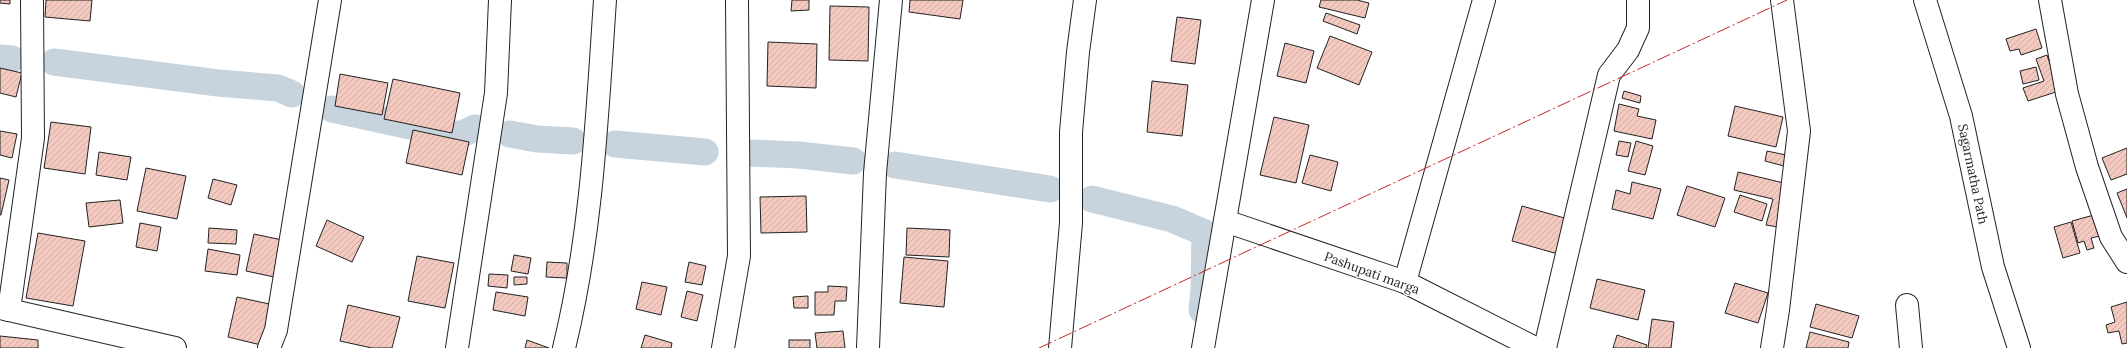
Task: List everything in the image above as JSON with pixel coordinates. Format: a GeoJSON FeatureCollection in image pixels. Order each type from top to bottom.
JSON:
{"type":"FeatureCollection","features":[{"type":"Feature","properties":{"kind":"street"},"geometry":{"type":"LineString","coordinates":[[32,0],[33,138],[5,309],[176,348]]}},
{"type":"Feature","properties":{"kind":"street"},"geometry":{"type":"LineString","coordinates":[[269,348],[276,330],[330,0]]}},
{"type":"Feature","properties":{"kind":"street"},"geometry":{"type":"LineString","coordinates":[[457,348],[496,93],[500,0]]}},
{"type":"Feature","properties":{"kind":"street"},"geometry":{"type":"LineString","coordinates":[[564,348],[576,296],[591,189],[605,0]]}},
{"type":"Feature","properties":{"kind":"street"},"geometry":{"type":"LineString","coordinates":[[723,348],[739,256],[737,0]]}},
{"type":"Feature","properties":{"kind":"street"},"geometry":{"type":"LineString","coordinates":[[868,348],[875,173],[891,0]]}},
{"type":"Feature","properties":{"kind":"street"},"geometry":{"type":"LineString","coordinates":[[1060,348],[1071,223],[1071,132],[1078,52],[1085,0]]}},
{"type":"Feature","properties":{"kind":"street"},"geometry":{"type":"LineString","coordinates":[[1203,348],[1263,0]]}},
{"type":"Feature","properties":{"kind":"street"},"geometry":{"type":"LineString","coordinates":[[1404,282],[1484,0]]}},
{"type":"Feature","properties":{"kind":"street"},"geometry":{"type":"LineString","coordinates":[[1545,348],[1609,75],[1628,50],[1638,28],[1638,0]]}},
{"type":"Feature","properties":{"kind":"street"},"geometry":{"type":"LineString","coordinates":[[1772,348],[1778,310],[1799,131],[1782,0]]}},
{"type":"Feature","properties":{"kind":"street","name":"Sagarmatha Path"},"geometry":{"type":"LineString","coordinates":[[1925,0],[1961,116],[1993,267],[2019,348]]}},
{"type":"Feature","properties":{"kind":"street"},"geometry":{"type":"LineString","coordinates":[[2050,0],[2067,94],[2087,167],[2111,237],[2127,262]]}},
{"type":"Feature","properties":{"kind":"street","name":"Pashupati marga"},"geometry":{"type":"LineString","coordinates":[[1225,222],[1404,282],[1535,348]]}},
{"type":"Feature","properties":{"kind":"street"},"geometry":{"type":"LineString","coordinates":[[1907,305],[1911,348]]}},
{"type":"Feature","properties":{"kind":"building"},"geometry":{"type":"Polygon","coordinates":[[[0,0],[10,0],[10,4],[0,3],[0,0]]]}},
{"type":"Feature","properties":{"kind":"building"},"geometry":{"type":"Polygon","coordinates":[[[46,0],[92,0],[90,21],[45,17],[46,0]]]}},
{"type":"Feature","properties":{"kind":"building"},"geometry":{"type":"Polygon","coordinates":[[[792,0],[809,0],[809,10],[791,11],[792,0]]]}},
{"type":"Feature","properties":{"kind":"building"},"geometry":{"type":"Polygon","coordinates":[[[910,0],[963,0],[960,19],[909,12],[910,0]]]}},
{"type":"Feature","properties":{"kind":"building"},"geometry":{"type":"Polygon","coordinates":[[[1321,0],[1357,0],[1369,3],[1365,18],[1319,7],[1321,0]]]}},
{"type":"Feature","properties":{"kind":"building"},"geometry":{"type":"Polygon","coordinates":[[[830,6],[869,7],[868,61],[829,60],[830,6]]]}},
{"type":"Feature","properties":{"kind":"building"},"geometry":{"type":"Polygon","coordinates":[[[1326,13],[1360,25],[1357,34],[1323,21],[1326,13]]]}},
{"type":"Feature","properties":{"kind":"building"},"geometry":{"type":"Polygon","coordinates":[[[1177,17],[1201,20],[1195,64],[1171,61],[1177,17]]]}},
{"type":"Feature","properties":{"kind":"building"},"geometry":{"type":"Polygon","coordinates":[[[2036,29],[2042,48],[2021,55],[2019,49],[2010,51],[2006,39],[2036,29]]]}},
{"type":"Feature","properties":{"kind":"building"},"geometry":{"type":"Polygon","coordinates":[[[1330,36],[1372,52],[1359,85],[1317,68],[1330,36]]]}},
{"type":"Feature","properties":{"kind":"building"},"geometry":{"type":"Polygon","coordinates":[[[768,42],[817,44],[816,88],[767,86],[768,42]]]}},
{"type":"Feature","properties":{"kind":"building"},"geometry":{"type":"Polygon","coordinates":[[[1285,43],[1314,51],[1306,83],[1277,76],[1285,43]]]}},
{"type":"Feature","properties":{"kind":"building"},"geometry":{"type":"Polygon","coordinates":[[[2047,55],[2059,91],[2028,101],[2023,88],[2044,81],[2036,59],[2047,55]]]}},
{"type":"Feature","properties":{"kind":"building"},"geometry":{"type":"Polygon","coordinates":[[[2036,67],[2039,80],[2023,84],[2020,71],[2036,67]]]}},
{"type":"Feature","properties":{"kind":"building"},"geometry":{"type":"Polygon","coordinates":[[[0,68],[22,73],[16,97],[0,93],[0,68]]]}},
{"type":"Feature","properties":{"kind":"building"},"geometry":{"type":"Polygon","coordinates":[[[340,74],[388,83],[382,115],[335,106],[340,74]]]}},
{"type":"Feature","properties":{"kind":"building"},"geometry":{"type":"Polygon","coordinates":[[[393,79],[460,93],[452,133],[384,119],[393,79]]]}},
{"type":"Feature","properties":{"kind":"building"},"geometry":{"type":"Polygon","coordinates":[[[1152,81],[1188,85],[1182,136],[1147,132],[1152,81]]]}},
{"type":"Feature","properties":{"kind":"building"},"geometry":{"type":"Polygon","coordinates":[[[1624,91],[1641,96],[1640,103],[1622,98],[1624,91]]]}},
{"type":"Feature","properties":{"kind":"building"},"geometry":{"type":"Polygon","coordinates":[[[1619,104],[1639,109],[1637,116],[1656,120],[1652,139],[1614,131],[1619,104]]]}},
{"type":"Feature","properties":{"kind":"building"},"geometry":{"type":"Polygon","coordinates":[[[1735,106],[1783,117],[1776,147],[1728,136],[1735,106]]]}},
{"type":"Feature","properties":{"kind":"building"},"geometry":{"type":"Polygon","coordinates":[[[1274,117],[1309,125],[1296,183],[1260,175],[1274,117]]]}},
{"type":"Feature","properties":{"kind":"building"},"geometry":{"type":"Polygon","coordinates":[[[51,122],[91,127],[85,174],[44,168],[51,122]]]}},
{"type":"Feature","properties":{"kind":"building"},"geometry":{"type":"Polygon","coordinates":[[[413,130],[469,142],[462,175],[406,163],[413,130]]]}},
{"type":"Feature","properties":{"kind":"building"},"geometry":{"type":"Polygon","coordinates":[[[0,131],[17,134],[12,158],[0,155],[0,131]]]}},
{"type":"Feature","properties":{"kind":"building"},"geometry":{"type":"Polygon","coordinates":[[[1619,141],[1631,143],[1628,157],[1616,155],[1619,141]]]}},
{"type":"Feature","properties":{"kind":"building"},"geometry":{"type":"Polygon","coordinates":[[[1636,141],[1653,146],[1645,175],[1628,171],[1636,141]]]}},
{"type":"Feature","properties":{"kind":"building"},"geometry":{"type":"Polygon","coordinates":[[[2127,148],[2127,174],[2111,180],[2102,158],[2127,148]]]}},
{"type":"Feature","properties":{"kind":"building"},"geometry":{"type":"Polygon","coordinates":[[[1767,151],[1786,155],[1784,166],[1765,161],[1767,151]]]}},
{"type":"Feature","properties":{"kind":"building"},"geometry":{"type":"Polygon","coordinates":[[[99,152],[131,157],[127,180],[96,175],[99,152]]]}},
{"type":"Feature","properties":{"kind":"building"},"geometry":{"type":"Polygon","coordinates":[[[1310,155],[1338,162],[1331,191],[1302,183],[1310,155]]]}},
{"type":"Feature","properties":{"kind":"building"},"geometry":{"type":"Polygon","coordinates":[[[146,168],[186,176],[177,219],[137,211],[146,168]]]}},
{"type":"Feature","properties":{"kind":"building"},"geometry":{"type":"Polygon","coordinates":[[[1738,172],[1788,184],[1778,227],[1766,225],[1773,199],[1734,190],[1738,172]]]}},
{"type":"Feature","properties":{"kind":"building"},"geometry":{"type":"Polygon","coordinates":[[[0,178],[9,180],[1,215],[0,215],[0,178]]]}},
{"type":"Feature","properties":{"kind":"building"},"geometry":{"type":"Polygon","coordinates":[[[213,179],[237,185],[231,205],[208,198],[213,179]]]}},
{"type":"Feature","properties":{"kind":"building"},"geometry":{"type":"Polygon","coordinates":[[[1632,182],[1661,189],[1653,219],[1612,209],[1616,190],[1630,194],[1632,182]]]}},
{"type":"Feature","properties":{"kind":"building"},"geometry":{"type":"Polygon","coordinates":[[[1687,186],[1725,198],[1715,227],[1677,215],[1687,186]]]}},
{"type":"Feature","properties":{"kind":"building"},"geometry":{"type":"Polygon","coordinates":[[[2127,189],[2127,218],[2117,193],[2127,189]]]}},
{"type":"Feature","properties":{"kind":"building"},"geometry":{"type":"Polygon","coordinates":[[[1740,195],[1767,204],[1762,221],[1734,212],[1740,195]]]}},
{"type":"Feature","properties":{"kind":"building"},"geometry":{"type":"Polygon","coordinates":[[[806,196],[807,232],[761,233],[760,197],[806,196]]]}},
{"type":"Feature","properties":{"kind":"building"},"geometry":{"type":"Polygon","coordinates":[[[120,200],[123,223],[89,227],[86,203],[120,200]]]}},
{"type":"Feature","properties":{"kind":"building"},"geometry":{"type":"Polygon","coordinates":[[[1522,206],[1568,219],[1558,254],[1512,241],[1522,206]]]}},
{"type":"Feature","properties":{"kind":"building"},"geometry":{"type":"Polygon","coordinates":[[[2094,215],[2100,236],[2091,238],[2094,248],[2087,250],[2084,241],[2078,243],[2072,221],[2094,215]]]}},
{"type":"Feature","properties":{"kind":"building"},"geometry":{"type":"Polygon","coordinates":[[[327,220],[364,237],[352,262],[316,246],[327,220]]]}},
{"type":"Feature","properties":{"kind":"building"},"geometry":{"type":"Polygon","coordinates":[[[2071,222],[2080,253],[2063,258],[2054,227],[2071,222]]]}},
{"type":"Feature","properties":{"kind":"building"},"geometry":{"type":"Polygon","coordinates":[[[140,223],[161,227],[157,251],[136,247],[140,223]]]}},
{"type":"Feature","properties":{"kind":"building"},"geometry":{"type":"Polygon","coordinates":[[[209,228],[237,230],[236,244],[208,243],[209,228]]]}},
{"type":"Feature","properties":{"kind":"building"},"geometry":{"type":"Polygon","coordinates":[[[907,228],[950,230],[949,257],[906,255],[907,228]]]}},
{"type":"Feature","properties":{"kind":"building"},"geometry":{"type":"Polygon","coordinates":[[[38,233],[85,241],[73,306],[26,298],[38,233]]]}},
{"type":"Feature","properties":{"kind":"building"},"geometry":{"type":"Polygon","coordinates":[[[254,234],[287,241],[279,278],[246,271],[254,234]]]}},
{"type":"Feature","properties":{"kind":"building"},"geometry":{"type":"Polygon","coordinates":[[[208,249],[240,255],[237,275],[205,271],[208,249]]]}},
{"type":"Feature","properties":{"kind":"building"},"geometry":{"type":"Polygon","coordinates":[[[514,255],[531,258],[528,274],[511,271],[514,255]]]}},
{"type":"Feature","properties":{"kind":"building"},"geometry":{"type":"Polygon","coordinates":[[[417,256],[454,263],[445,308],[408,301],[417,256]]]}},
{"type":"Feature","properties":{"kind":"building"},"geometry":{"type":"Polygon","coordinates":[[[904,257],[948,261],[944,307],[900,303],[904,257]]]}},
{"type":"Feature","properties":{"kind":"building"},"geometry":{"type":"Polygon","coordinates":[[[547,262],[567,263],[567,278],[546,277],[547,262]]]}},
{"type":"Feature","properties":{"kind":"building"},"geometry":{"type":"Polygon","coordinates":[[[689,262],[706,266],[702,285],[685,282],[689,262]]]}},
{"type":"Feature","properties":{"kind":"building"},"geometry":{"type":"Polygon","coordinates":[[[489,274],[508,275],[507,288],[488,286],[489,274]]]}},
{"type":"Feature","properties":{"kind":"building"},"geometry":{"type":"Polygon","coordinates":[[[514,277],[527,277],[527,284],[514,285],[514,277]]]}},
{"type":"Feature","properties":{"kind":"building"},"geometry":{"type":"Polygon","coordinates":[[[1597,279],[1645,290],[1638,320],[1590,308],[1597,279]]]}},
{"type":"Feature","properties":{"kind":"building"},"geometry":{"type":"Polygon","coordinates":[[[642,282],[667,287],[661,315],[636,309],[642,282]]]}},
{"type":"Feature","properties":{"kind":"building"},"geometry":{"type":"Polygon","coordinates":[[[1735,283],[1768,293],[1758,323],[1725,313],[1735,283]]]}},
{"type":"Feature","properties":{"kind":"building"},"geometry":{"type":"Polygon","coordinates":[[[828,286],[847,287],[846,301],[835,301],[834,315],[815,315],[815,292],[828,292],[828,286]]]}},
{"type":"Feature","properties":{"kind":"building"},"geometry":{"type":"Polygon","coordinates":[[[687,291],[703,295],[697,321],[681,317],[687,291]]]}},
{"type":"Feature","properties":{"kind":"building"},"geometry":{"type":"Polygon","coordinates":[[[496,292],[528,297],[525,316],[493,310],[496,292]]]}},
{"type":"Feature","properties":{"kind":"building"},"geometry":{"type":"Polygon","coordinates":[[[808,296],[808,308],[794,308],[793,297],[808,296]]]}},
{"type":"Feature","properties":{"kind":"building"},"geometry":{"type":"Polygon","coordinates":[[[237,297],[274,305],[265,346],[228,337],[237,297]]]}},
{"type":"Feature","properties":{"kind":"building"},"geometry":{"type":"Polygon","coordinates":[[[2127,302],[2127,343],[2122,344],[2119,331],[2108,333],[2106,325],[2115,322],[2111,307],[2127,302]]]}},
{"type":"Feature","properties":{"kind":"building"},"geometry":{"type":"Polygon","coordinates":[[[1816,304],[1859,316],[1852,338],[1810,327],[1816,304]]]}},
{"type":"Feature","properties":{"kind":"building"},"geometry":{"type":"Polygon","coordinates":[[[348,305],[400,317],[392,348],[372,348],[340,341],[348,305]]]}},
{"type":"Feature","properties":{"kind":"building"},"geometry":{"type":"Polygon","coordinates":[[[1652,319],[1674,322],[1671,348],[1648,348],[1652,319]]]}},
{"type":"Feature","properties":{"kind":"building"},"geometry":{"type":"Polygon","coordinates":[[[843,331],[845,348],[817,348],[815,333],[843,331]]]}},
{"type":"Feature","properties":{"kind":"building"},"geometry":{"type":"Polygon","coordinates":[[[1810,332],[1849,342],[1848,348],[1806,348],[1810,332]]]}},
{"type":"Feature","properties":{"kind":"building"},"geometry":{"type":"Polygon","coordinates":[[[645,335],[672,343],[671,348],[641,348],[645,335]]]}},
{"type":"Feature","properties":{"kind":"building"},"geometry":{"type":"Polygon","coordinates":[[[1617,335],[1647,345],[1646,348],[1613,348],[1617,335]]]}},
{"type":"Feature","properties":{"kind":"building"},"geometry":{"type":"Polygon","coordinates":[[[0,336],[38,340],[38,348],[0,348],[0,336]]]}},
{"type":"Feature","properties":{"kind":"building"},"geometry":{"type":"Polygon","coordinates":[[[527,340],[549,348],[525,348],[527,340]]]}},
{"type":"Feature","properties":{"kind":"building"},"geometry":{"type":"Polygon","coordinates":[[[789,340],[810,340],[810,348],[789,348],[789,340]]]}},
{"type":"Feature","properties":{"kind":"waterway"},"geometry":{"type":"LineString","coordinates":[[0,58],[12,59]]}},
{"type":"Feature","properties":{"kind":"waterway"},"geometry":{"type":"LineString","coordinates":[[54,62],[218,83],[278,88],[292,94]]}},
{"type":"Feature","properties":{"kind":"waterway"},"geometry":{"type":"LineString","coordinates":[[332,109],[447,134],[462,134],[475,128]]}},
{"type":"Feature","properties":{"kind":"waterway"},"geometry":{"type":"LineString","coordinates":[[510,134],[537,139],[573,141]]}},
{"type":"Feature","properties":{"kind":"waterway"},"geometry":{"type":"LineString","coordinates":[[615,144],[705,152]]}},
{"type":"Feature","properties":{"kind":"waterway"},"geometry":{"type":"LineString","coordinates":[[748,153],[799,155],[853,161]]}},
{"type":"Feature","properties":{"kind":"waterway"},"geometry":{"type":"LineString","coordinates":[[895,165],[1050,189]]}},
{"type":"Feature","properties":{"kind":"waterway"},"geometry":{"type":"LineString","coordinates":[[1092,199],[1172,219],[1205,233],[1204,291],[1202,310]]}},
{"type":"Feature","properties":{"kind":"power"},"geometry":{"type":"LineString","coordinates":[[1039,348],[1787,0]]}}]}
